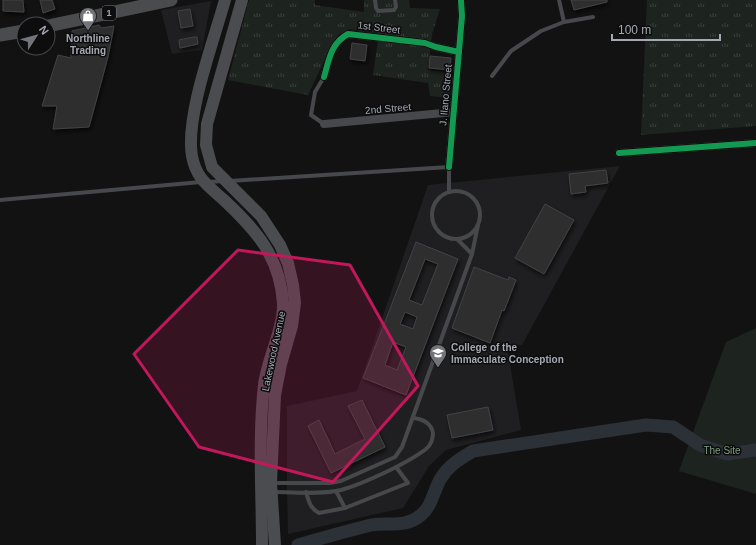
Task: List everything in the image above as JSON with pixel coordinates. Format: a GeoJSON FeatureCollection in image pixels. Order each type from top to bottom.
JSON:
{"type":"FeatureCollection","features":[{"type":"Feature","properties":{"kind":"main road","name":"1"},"geometry":{"type":"LineString","coordinates":[[56,24],[171,0]]}},
{"type":"Feature","properties":{"kind":"main road","name":"Lakewood Avenue"},"geometry":{"type":"LineString","coordinates":[[225,0],[197,104],[190,139],[195,168],[202,182],[249,224],[267,248],[278,276],[283,304],[278,332],[264,384],[260,465],[268,541]]}},
{"type":"Feature","properties":{"kind":"main road","name":"Lakewood Avenue"},"geometry":{"type":"LineString","coordinates":[[242,0],[207,124],[206,145],[212,166],[224,181],[248,203],[265,222],[285,257],[294,285],[295,303],[292,326],[281,364],[275,395],[268,541]]}},
{"type":"Feature","properties":{"kind":"main road"},"geometry":{"type":"LineString","coordinates":[[0,35],[16,32]]}},
{"type":"Feature","properties":{"kind":"street","name":"J. Ilano Street"},"geometry":{"type":"LineString","coordinates":[[449,167],[462,16],[461,0]]}},
{"type":"Feature","properties":{"kind":"street","name":"1st Street"},"geometry":{"type":"LineString","coordinates":[[324,77],[333,47],[340,38],[348,34],[425,43],[459,52]]}},
{"type":"Feature","properties":{"kind":"street","name":"2nd Street"},"geometry":{"type":"LineString","coordinates":[[324,124],[454,112]]}},
{"type":"Feature","properties":{"kind":"street"},"geometry":{"type":"LineString","coordinates":[[619,153],[756,143]]}},
{"type":"Feature","properties":{"kind":"lane"},"geometry":{"type":"LineString","coordinates":[[375,0],[378,11],[394,10],[396,7],[395,0]]}},
{"type":"Feature","properties":{"kind":"lane"},"geometry":{"type":"LineString","coordinates":[[559,0],[564,22]]}},
{"type":"Feature","properties":{"kind":"lane"},"geometry":{"type":"LineString","coordinates":[[492,76],[511,51],[541,31],[564,22],[593,17]]}},
{"type":"Feature","properties":{"kind":"lane"},"geometry":{"type":"LineString","coordinates":[[324,77],[315,92],[311,115],[324,124]]}},
{"type":"Feature","properties":{"kind":"lane"},"geometry":{"type":"LineString","coordinates":[[0,200],[202,182],[449,167],[449,192]]}},
{"type":"Feature","properties":{"kind":"lane"},"geometry":{"type":"LineString","coordinates":[[271,488],[330,483],[352,477],[395,457],[402,447],[413,418],[472,254],[480,218],[476,202],[465,192],[449,192],[441,196],[435,202],[432,211],[432,220],[435,228],[441,235],[449,239],[458,240],[467,237],[474,232],[478,225]]}},
{"type":"Feature","properties":{"kind":"lane"},"geometry":{"type":"LineString","coordinates":[[458,240],[472,254]]}},
{"type":"Feature","properties":{"kind":"lane"},"geometry":{"type":"LineString","coordinates":[[271,488],[306,492],[336,491],[396,467],[426,449],[431,443],[432,429],[428,423],[413,418]]}},
{"type":"Feature","properties":{"kind":"lane"},"geometry":{"type":"LineString","coordinates":[[306,492],[313,510],[319,513],[345,508],[408,483],[396,467]]}},
{"type":"Feature","properties":{"kind":"lane"},"geometry":{"type":"LineString","coordinates":[[336,491],[345,508]]}},
{"type":"Feature","properties":{"kind":"highlighted area"},"geometry":{"type":"Polygon","coordinates":[[[238,250],[350,265],[418,386],[333,482],[199,447],[134,354],[238,250]]]}},
{"type":"Feature","properties":{"kind":"shaded area"},"geometry":{"type":"Polygon","coordinates":[[[211,1],[202,50],[172,54],[161,10],[211,1]]]}},
{"type":"Feature","properties":{"kind":"shaded area","name":"College of the Immaculate Conception"},"geometry":{"type":"Polygon","coordinates":[[[620,166],[522,345],[507,346],[521,430],[446,450],[429,466],[403,508],[288,534],[287,406],[357,391],[428,185],[620,166]]]}},
{"type":"Feature","properties":{"kind":"green space"},"geometry":{"type":"Polygon","coordinates":[[[249,0],[315,0],[315,5],[364,12],[364,0],[409,0],[410,8],[440,9],[432,34],[428,70],[451,72],[449,98],[430,96],[428,83],[373,75],[379,33],[349,29],[338,35],[331,46],[308,95],[228,80],[249,0]]]}},
{"type":"Feature","properties":{"kind":"green space"},"geometry":{"type":"Polygon","coordinates":[[[647,0],[756,0],[756,126],[641,135],[647,0]]]}},
{"type":"Feature","properties":{"kind":"green space","name":"The Site"},"geometry":{"type":"Polygon","coordinates":[[[756,328],[756,494],[679,471],[726,342],[756,328]]]}},
{"type":"Feature","properties":{"kind":"building"},"geometry":{"type":"Polygon","coordinates":[[[3,0],[23,0],[24,12],[3,11],[3,0]]]}},
{"type":"Feature","properties":{"kind":"building"},"geometry":{"type":"Polygon","coordinates":[[[40,0],[52,0],[55,9],[43,13],[40,0]]]}},
{"type":"Feature","properties":{"kind":"building"},"geometry":{"type":"Polygon","coordinates":[[[571,0],[607,0],[607,2],[574,10],[571,0]]]}},
{"type":"Feature","properties":{"kind":"building"},"geometry":{"type":"Polygon","coordinates":[[[190,9],[193,26],[181,28],[178,11],[190,9]]]}},
{"type":"Feature","properties":{"kind":"building"},"geometry":{"type":"Polygon","coordinates":[[[99,25],[101,28],[114,26],[108,57],[89,127],[53,129],[57,106],[42,106],[58,55],[71,58],[72,31],[99,25]]]}},
{"type":"Feature","properties":{"kind":"building"},"geometry":{"type":"Polygon","coordinates":[[[197,37],[198,44],[180,48],[179,40],[197,37]]]}},
{"type":"Feature","properties":{"kind":"building"},"geometry":{"type":"Polygon","coordinates":[[[352,43],[367,45],[365,61],[350,59],[352,43]]]}},
{"type":"Feature","properties":{"kind":"building"},"geometry":{"type":"Polygon","coordinates":[[[430,56],[451,58],[450,70],[429,68],[430,56]]]}},
{"type":"Feature","properties":{"kind":"building"},"geometry":{"type":"Polygon","coordinates":[[[606,170],[608,183],[585,186],[586,192],[571,194],[569,174],[606,170]]]}},
{"type":"Feature","properties":{"kind":"building"},"geometry":{"type":"Polygon","coordinates":[[[545,204],[574,220],[544,274],[515,258],[545,204]]]}},
{"type":"Feature","properties":{"kind":"building"},"geometry":{"type":"Polygon","coordinates":[[[416,242],[458,259],[406,395],[363,378],[416,242]],[[425,259],[409,300],[422,305],[438,264],[425,259]],[[405,312],[400,324],[413,329],[417,317],[405,312]],[[393,342],[385,365],[397,370],[406,347],[393,342]]]}},
{"type":"Feature","properties":{"kind":"building"},"geometry":{"type":"Polygon","coordinates":[[[474,267],[508,280],[509,277],[516,280],[504,311],[502,310],[490,343],[452,328],[474,267]]]}},
{"type":"Feature","properties":{"kind":"building"},"geometry":{"type":"Polygon","coordinates":[[[362,400],[385,447],[331,473],[308,426],[319,420],[335,454],[365,439],[348,406],[362,400]]]}},
{"type":"Feature","properties":{"kind":"building"},"geometry":{"type":"Polygon","coordinates":[[[488,407],[493,430],[452,438],[447,415],[488,407]]]}},
{"type":"Feature","properties":{"kind":"waterway"},"geometry":{"type":"LineString","coordinates":[[298,545],[371,525],[397,524],[409,522],[415,519],[428,507],[444,473],[455,463],[473,451],[646,425],[673,427],[700,445],[727,454],[756,450]]}},
{"type":"Feature","properties":{"kind":"cycle path"},"geometry":{"type":"LineString","coordinates":[[449,167],[462,16],[461,0]]}},
{"type":"Feature","properties":{"kind":"cycle path"},"geometry":{"type":"LineString","coordinates":[[324,77],[329,58],[334,47],[348,34],[425,43],[459,52]]}},
{"type":"Feature","properties":{"kind":"cycle path"},"geometry":{"type":"LineString","coordinates":[[619,153],[756,143]]}},
{"type":"Feature","properties":{"kind":"place","name":"Northline Trading"},"geometry":{"type":"Point","coordinates":[88,31]}},
{"type":"Feature","properties":{"kind":"place","name":"College of the Immaculate Conception"},"geometry":{"type":"Point","coordinates":[438,368]}}]}
